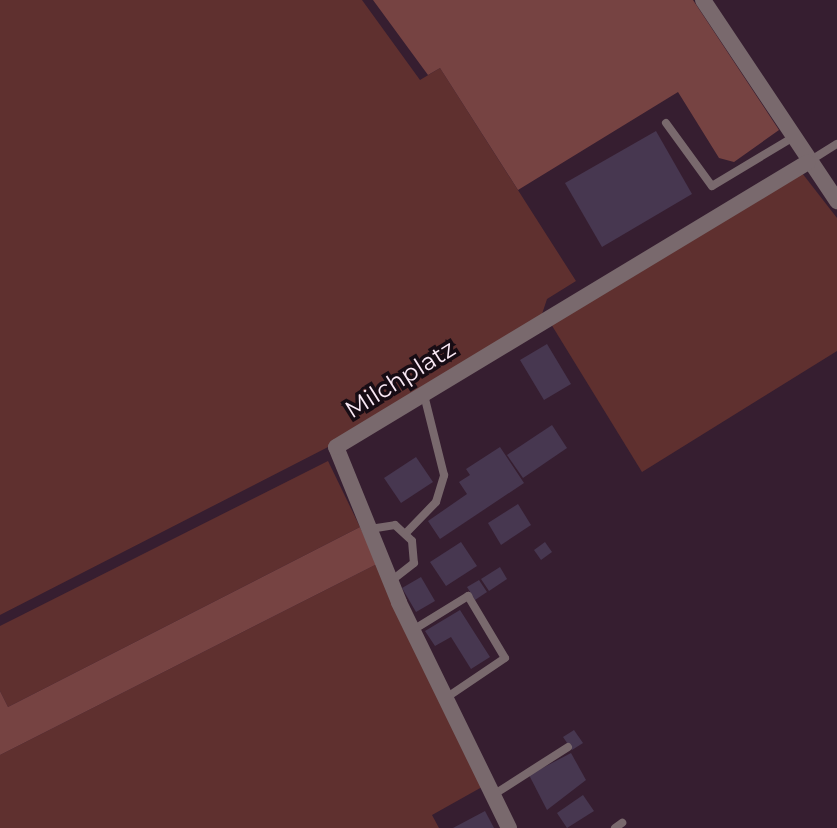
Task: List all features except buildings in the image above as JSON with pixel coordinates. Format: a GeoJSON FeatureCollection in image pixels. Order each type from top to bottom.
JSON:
{"type":"FeatureCollection","features":[{"type":"Feature","properties":{"kind":"street"},"geometry":{"type":"LineString","coordinates":[[703,0],[792,138],[837,201]]}},
{"type":"Feature","properties":{"kind":"street","name":"Milchplatz"},"geometry":{"type":"LineString","coordinates":[[509,828],[413,630],[336,447],[424,391],[808,162]]}},
{"type":"Feature","properties":{"kind":"lane"},"geometry":{"type":"LineString","coordinates":[[666,123],[712,186],[792,138]]}},
{"type":"Feature","properties":{"kind":"lane"},"geometry":{"type":"LineString","coordinates":[[808,162],[837,144]]}},
{"type":"Feature","properties":{"kind":"lane"},"geometry":{"type":"LineString","coordinates":[[406,533],[436,502],[444,475],[426,424],[424,391]]}},
{"type":"Feature","properties":{"kind":"lane"},"geometry":{"type":"LineString","coordinates":[[370,529],[395,525],[406,533],[414,563],[391,581]]}},
{"type":"Feature","properties":{"kind":"lane"},"geometry":{"type":"LineString","coordinates":[[413,630],[468,596],[505,658],[446,698]]}},
{"type":"Feature","properties":{"kind":"lane"},"geometry":{"type":"LineString","coordinates":[[493,795],[568,747]]}},
{"type":"Feature","properties":{"kind":"shaded area"},"geometry":{"type":"Polygon","coordinates":[[[0,0],[362,0],[420,80],[440,68],[576,281],[547,299],[541,317],[332,445],[0,615],[0,0]]]}},
{"type":"Feature","properties":{"kind":"shaded area"},"geometry":{"type":"Polygon","coordinates":[[[373,0],[693,0],[779,130],[734,162],[719,158],[678,92],[518,190],[440,68],[428,75],[373,0]]]}},
{"type":"Feature","properties":{"kind":"shaded area"},"geometry":{"type":"Polygon","coordinates":[[[802,173],[837,218],[837,351],[642,472],[551,324],[802,173]]]}},
{"type":"Feature","properties":{"kind":"shaded area"},"geometry":{"type":"Polygon","coordinates":[[[328,461],[360,527],[8,707],[0,691],[0,626],[328,461]]]}},
{"type":"Feature","properties":{"kind":"shaded area"},"geometry":{"type":"Polygon","coordinates":[[[360,527],[377,564],[0,755],[0,691],[8,707],[360,527]]]}},
{"type":"Feature","properties":{"kind":"shaded area"},"geometry":{"type":"Polygon","coordinates":[[[377,564],[482,787],[432,815],[439,828],[0,828],[0,755],[377,564]]]}}]}
